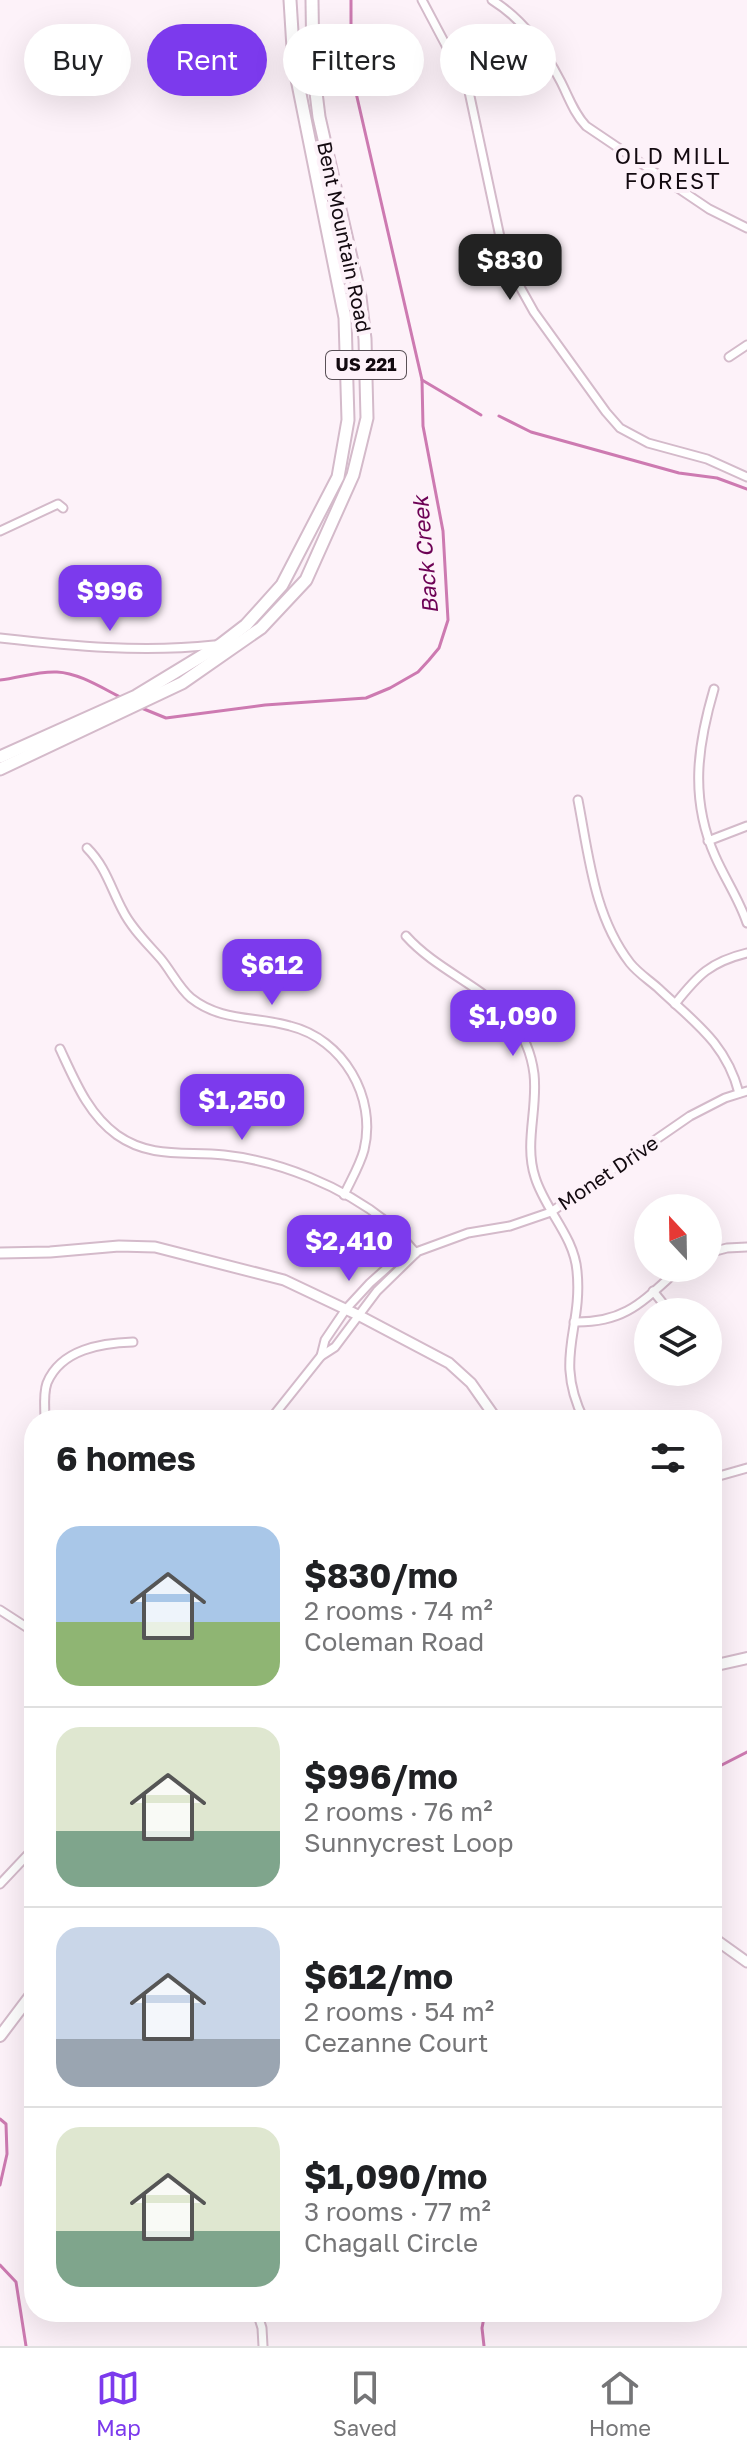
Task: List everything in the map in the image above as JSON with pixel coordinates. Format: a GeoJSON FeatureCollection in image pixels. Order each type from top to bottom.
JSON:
{"type":"FeatureCollection","features":[{"type":"Feature","properties":{"kind":"main road","name":"Bent Mountain Road"},"geometry":{"type":"LineString","coordinates":[[0,757],[136,696],[220,645],[246,625],[282,585],[338,477],[347,436],[345,318],[294,64],[290,0]]}},
{"type":"Feature","properties":{"kind":"main road","name":"Bent Mountain Road"},"geometry":{"type":"LineString","coordinates":[[0,769],[144,703],[198,674],[261,628],[306,580],[353,475],[367,418],[365,339],[360,297],[319,117],[313,68],[312,0]]}},
{"type":"Feature","properties":{"kind":"main road"},"geometry":{"type":"LineString","coordinates":[[722,1664],[747,1658]]}},
{"type":"Feature","properties":{"kind":"main road"},"geometry":{"type":"LineString","coordinates":[[0,2036],[24,2004]]}},
{"type":"Feature","properties":{"kind":"street"},"geometry":{"type":"LineString","coordinates":[[422,0],[468,87],[500,237],[510,269],[534,312],[620,428],[648,443],[707,459],[747,477]]}},
{"type":"Feature","properties":{"kind":"street"},"geometry":{"type":"LineString","coordinates":[[492,0],[516,18],[542,49],[573,109],[586,126],[709,209],[747,228]]}},
{"type":"Feature","properties":{"kind":"street"},"geometry":{"type":"LineString","coordinates":[[729,357],[747,345]]}},
{"type":"Feature","properties":{"kind":"street"},"geometry":{"type":"LineString","coordinates":[[0,531],[58,504],[63,508]]}},
{"type":"Feature","properties":{"kind":"street"},"geometry":{"type":"LineString","coordinates":[[0,638],[117,650],[220,645]]}},
{"type":"Feature","properties":{"kind":"street"},"geometry":{"type":"LineString","coordinates":[[714,689],[700,739],[698,798],[708,841],[747,923]]}},
{"type":"Feature","properties":{"kind":"street"},"geometry":{"type":"LineString","coordinates":[[578,800],[597,899],[611,933],[631,965],[699,1024],[722,1050],[743,1092]]}},
{"type":"Feature","properties":{"kind":"street"},"geometry":{"type":"LineString","coordinates":[[708,841],[747,826]]}},
{"type":"Feature","properties":{"kind":"street"},"geometry":{"type":"LineString","coordinates":[[87,848],[104,869],[126,918],[189,996],[231,1017],[302,1029],[326,1044],[347,1065],[361,1092],[367,1122],[364,1149],[344,1195]]}},
{"type":"Feature","properties":{"kind":"street"},"geometry":{"type":"LineString","coordinates":[[406,936],[429,959],[490,997],[513,1023],[533,1070],[535,1089],[531,1162],[551,1212],[568,1240],[577,1268],[569,1374],[580,1410]]}},
{"type":"Feature","properties":{"kind":"street"},"geometry":{"type":"LineString","coordinates":[[675,1004],[698,975],[722,961],[747,953]]}},
{"type":"Feature","properties":{"kind":"street"},"geometry":{"type":"LineString","coordinates":[[60,1049],[95,1115],[120,1137],[166,1154],[219,1155],[263,1162],[307,1178],[344,1195],[387,1222],[416,1253]]}},
{"type":"Feature","properties":{"kind":"street","name":"Monet Drive"},"geometry":{"type":"LineString","coordinates":[[321,1356],[325,1340],[346,1309],[383,1270],[406,1254],[457,1236],[510,1226],[551,1212],[690,1116],[743,1092]]}},
{"type":"Feature","properties":{"kind":"street"},"geometry":{"type":"LineString","coordinates":[[0,1253],[155,1247],[271,1276],[308,1290],[449,1363],[471,1383],[490,1410]]}},
{"type":"Feature","properties":{"kind":"street"},"geometry":{"type":"LineString","coordinates":[[722,1249],[747,1247]]}},
{"type":"Feature","properties":{"kind":"street","name":"Monet Drive"},"geometry":{"type":"LineString","coordinates":[[278,1410],[321,1356],[335,1347],[377,1291],[416,1253]]}},
{"type":"Feature","properties":{"kind":"street"},"geometry":{"type":"LineString","coordinates":[[574,1322],[594,1322],[620,1316],[664,1282]]}},
{"type":"Feature","properties":{"kind":"street"},"geometry":{"type":"LineString","coordinates":[[653,1291],[659,1298]]}},
{"type":"Feature","properties":{"kind":"street"},"geometry":{"type":"LineString","coordinates":[[45,1410],[48,1381],[61,1363],[105,1343],[133,1342]]}},
{"type":"Feature","properties":{"kind":"street"},"geometry":{"type":"LineString","coordinates":[[722,1475],[747,1468]]}},
{"type":"Feature","properties":{"kind":"street"},"geometry":{"type":"LineString","coordinates":[[0,1610],[24,1626]]}},
{"type":"Feature","properties":{"kind":"street"},"geometry":{"type":"LineString","coordinates":[[0,1884],[24,1859]]}},
{"type":"Feature","properties":{"kind":"street"},"geometry":{"type":"LineString","coordinates":[[722,1944],[747,1962]]}},
{"type":"Feature","properties":{"kind":"street"},"geometry":{"type":"LineString","coordinates":[[260,2322],[263,2346]]}},
{"type":"Feature","properties":{"kind":"waterway","name":"Back Creek"},"geometry":{"type":"LineString","coordinates":[[139,707],[166,718],[265,705],[366,698],[418,672],[439,648],[448,620],[443,531],[423,426],[422,380],[351,71],[351,0]]}},
{"type":"Feature","properties":{"kind":"waterway"},"geometry":{"type":"LineString","coordinates":[[422,380],[481,415]]}},
{"type":"Feature","properties":{"kind":"waterway"},"geometry":{"type":"LineString","coordinates":[[499,416],[531,432],[679,473],[717,478],[747,489]]}},
{"type":"Feature","properties":{"kind":"waterway","name":"Back Creek"},"geometry":{"type":"LineString","coordinates":[[0,680],[42,673],[65,673],[122,698]]}},
{"type":"Feature","properties":{"kind":"waterway"},"geometry":{"type":"LineString","coordinates":[[722,1765],[747,1752]]}},
{"type":"Feature","properties":{"kind":"waterway"},"geometry":{"type":"LineString","coordinates":[[0,2119],[6,2124],[7,2154],[0,2185]]}},
{"type":"Feature","properties":{"kind":"waterway"},"geometry":{"type":"LineString","coordinates":[[0,2265],[16,2282],[26,2346]]}},
{"type":"Feature","properties":{"kind":"waterway"},"geometry":{"type":"LineString","coordinates":[[483,2322],[484,2346]]}},
{"type":"Feature","properties":{"kind":"district","name":"OLD MILL FOREST"},"geometry":{"type":"Point","coordinates":[673,168]}}]}
